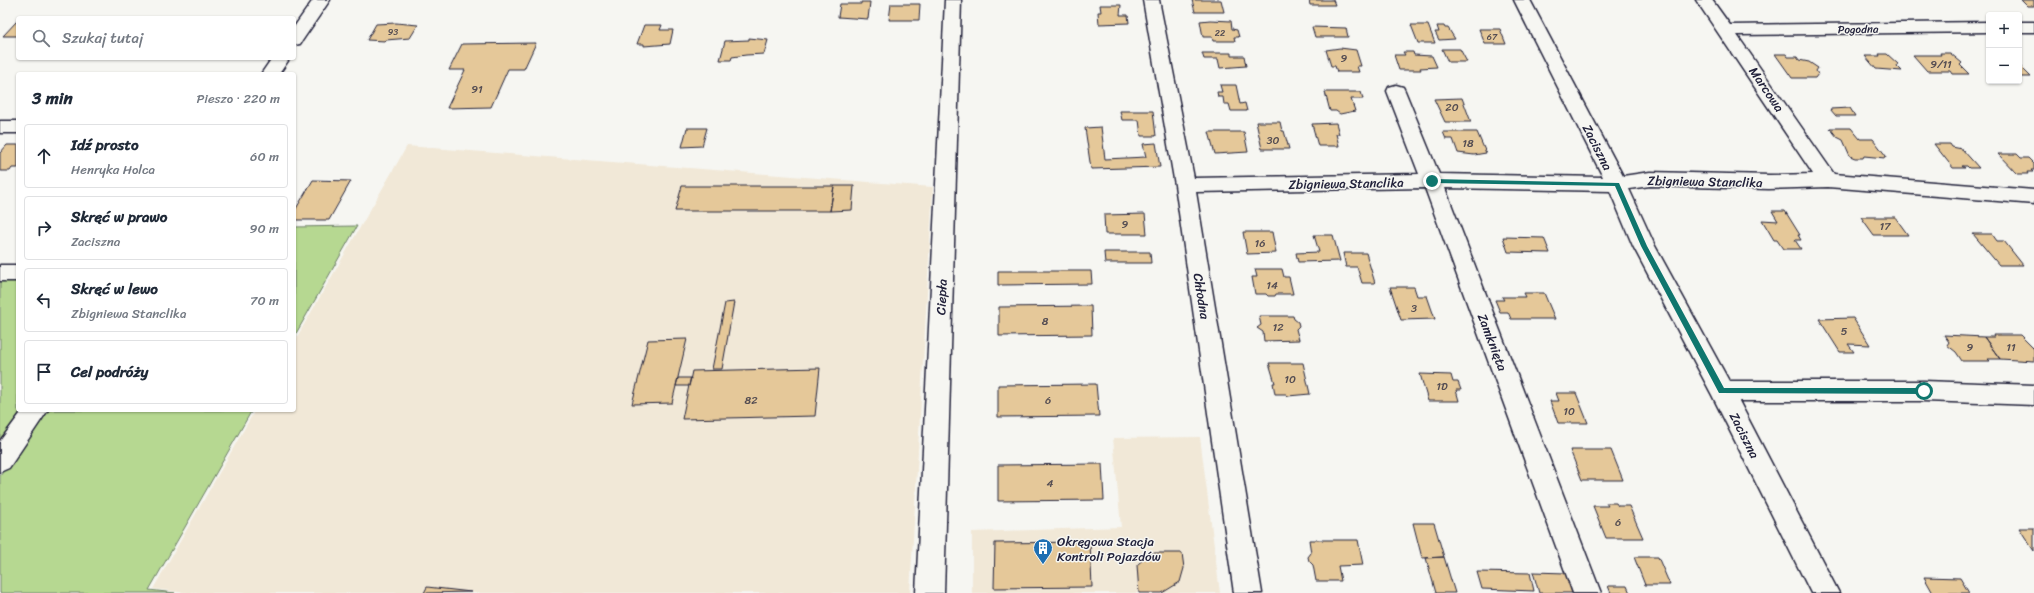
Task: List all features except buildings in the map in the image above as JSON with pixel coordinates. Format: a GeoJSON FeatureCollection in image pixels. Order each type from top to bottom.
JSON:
{"type":"FeatureCollection","features":[{"type":"Feature","properties":{"kind":"street"},"geometry":{"type":"LineString","coordinates":[[296,37],[322,0]]}},
{"type":"Feature","properties":{"kind":"street","name":"Ciepła"},"geometry":{"type":"LineString","coordinates":[[930,593],[953,0]]}},
{"type":"Feature","properties":{"kind":"street","name":"Chłodna"},"geometry":{"type":"LineString","coordinates":[[1152,0],[1185,185],[1248,593]]}},
{"type":"Feature","properties":{"kind":"street","name":"Zaciszna"},"geometry":{"type":"LineString","coordinates":[[1522,0],[1617,184],[1644,246],[1722,391],[1825,593]]}},
{"type":"Feature","properties":{"kind":"street","name":"Marcowa"},"geometry":{"type":"LineString","coordinates":[[1704,0],[1828,180]]}},
{"type":"Feature","properties":{"kind":"street","name":"Pogodna"},"geometry":{"type":"LineString","coordinates":[[1726,30],[1986,27]]}},
{"type":"Feature","properties":{"kind":"street"},"geometry":{"type":"LineString","coordinates":[[2022,27],[2034,27]]}},
{"type":"Feature","properties":{"kind":"street"},"geometry":{"type":"LineString","coordinates":[[271,72],[280,60]]}},
{"type":"Feature","properties":{"kind":"street","name":"Zamknięta"},"geometry":{"type":"LineString","coordinates":[[1396,91],[1432,181],[1587,593]]}},
{"type":"Feature","properties":{"kind":"street"},"geometry":{"type":"LineString","coordinates":[[0,127],[16,127]]}},
{"type":"Feature","properties":{"kind":"street","name":"Zbigniewa Stanclika"},"geometry":{"type":"LineString","coordinates":[[1185,185],[1432,181],[1617,184],[1650,179],[1769,182],[1828,180],[2034,197]]}},
{"type":"Feature","properties":{"kind":"street"},"geometry":{"type":"LineString","coordinates":[[0,273],[16,273]]}},
{"type":"Feature","properties":{"kind":"street"},"geometry":{"type":"LineString","coordinates":[[1722,391],[1916,391],[2034,395]]}},
{"type":"Feature","properties":{"kind":"street"},"geometry":{"type":"LineString","coordinates":[[0,461],[35,412]]}},
{"type":"Feature","properties":{"kind":"shaded area"},"geometry":{"type":"Polygon","coordinates":[[[407,146],[933,187],[910,593],[189,593],[153,589],[254,412],[296,412],[296,339],[407,146]]]}},
{"type":"Feature","properties":{"kind":"shaded area"},"geometry":{"type":"Polygon","coordinates":[[[1200,437],[1220,593],[972,593],[972,532],[1121,527],[1113,438],[1200,437]]]}},
{"type":"Feature","properties":{"kind":"green space"},"geometry":{"type":"Polygon","coordinates":[[[357,226],[296,333],[296,227],[357,226]]]}},
{"type":"Feature","properties":{"kind":"green space"},"geometry":{"type":"Polygon","coordinates":[[[0,279],[16,279],[16,412],[21,412],[0,441],[0,279]]]}},
{"type":"Feature","properties":{"kind":"green space"},"geometry":{"type":"Polygon","coordinates":[[[46,412],[251,412],[149,590],[175,593],[0,593],[0,476],[46,412]]]}},
{"type":"Feature","properties":{"kind":"place","name":"Okręgowa Stacja Kontroli Pojazdów"},"geometry":{"type":"Point","coordinates":[1043,565]}},
{"type":"Feature","properties":{"kind":"route"},"geometry":{"type":"LineString","coordinates":[[1432,181],[1617,184],[1644,246],[1722,391],[1924,391]]}}]}
